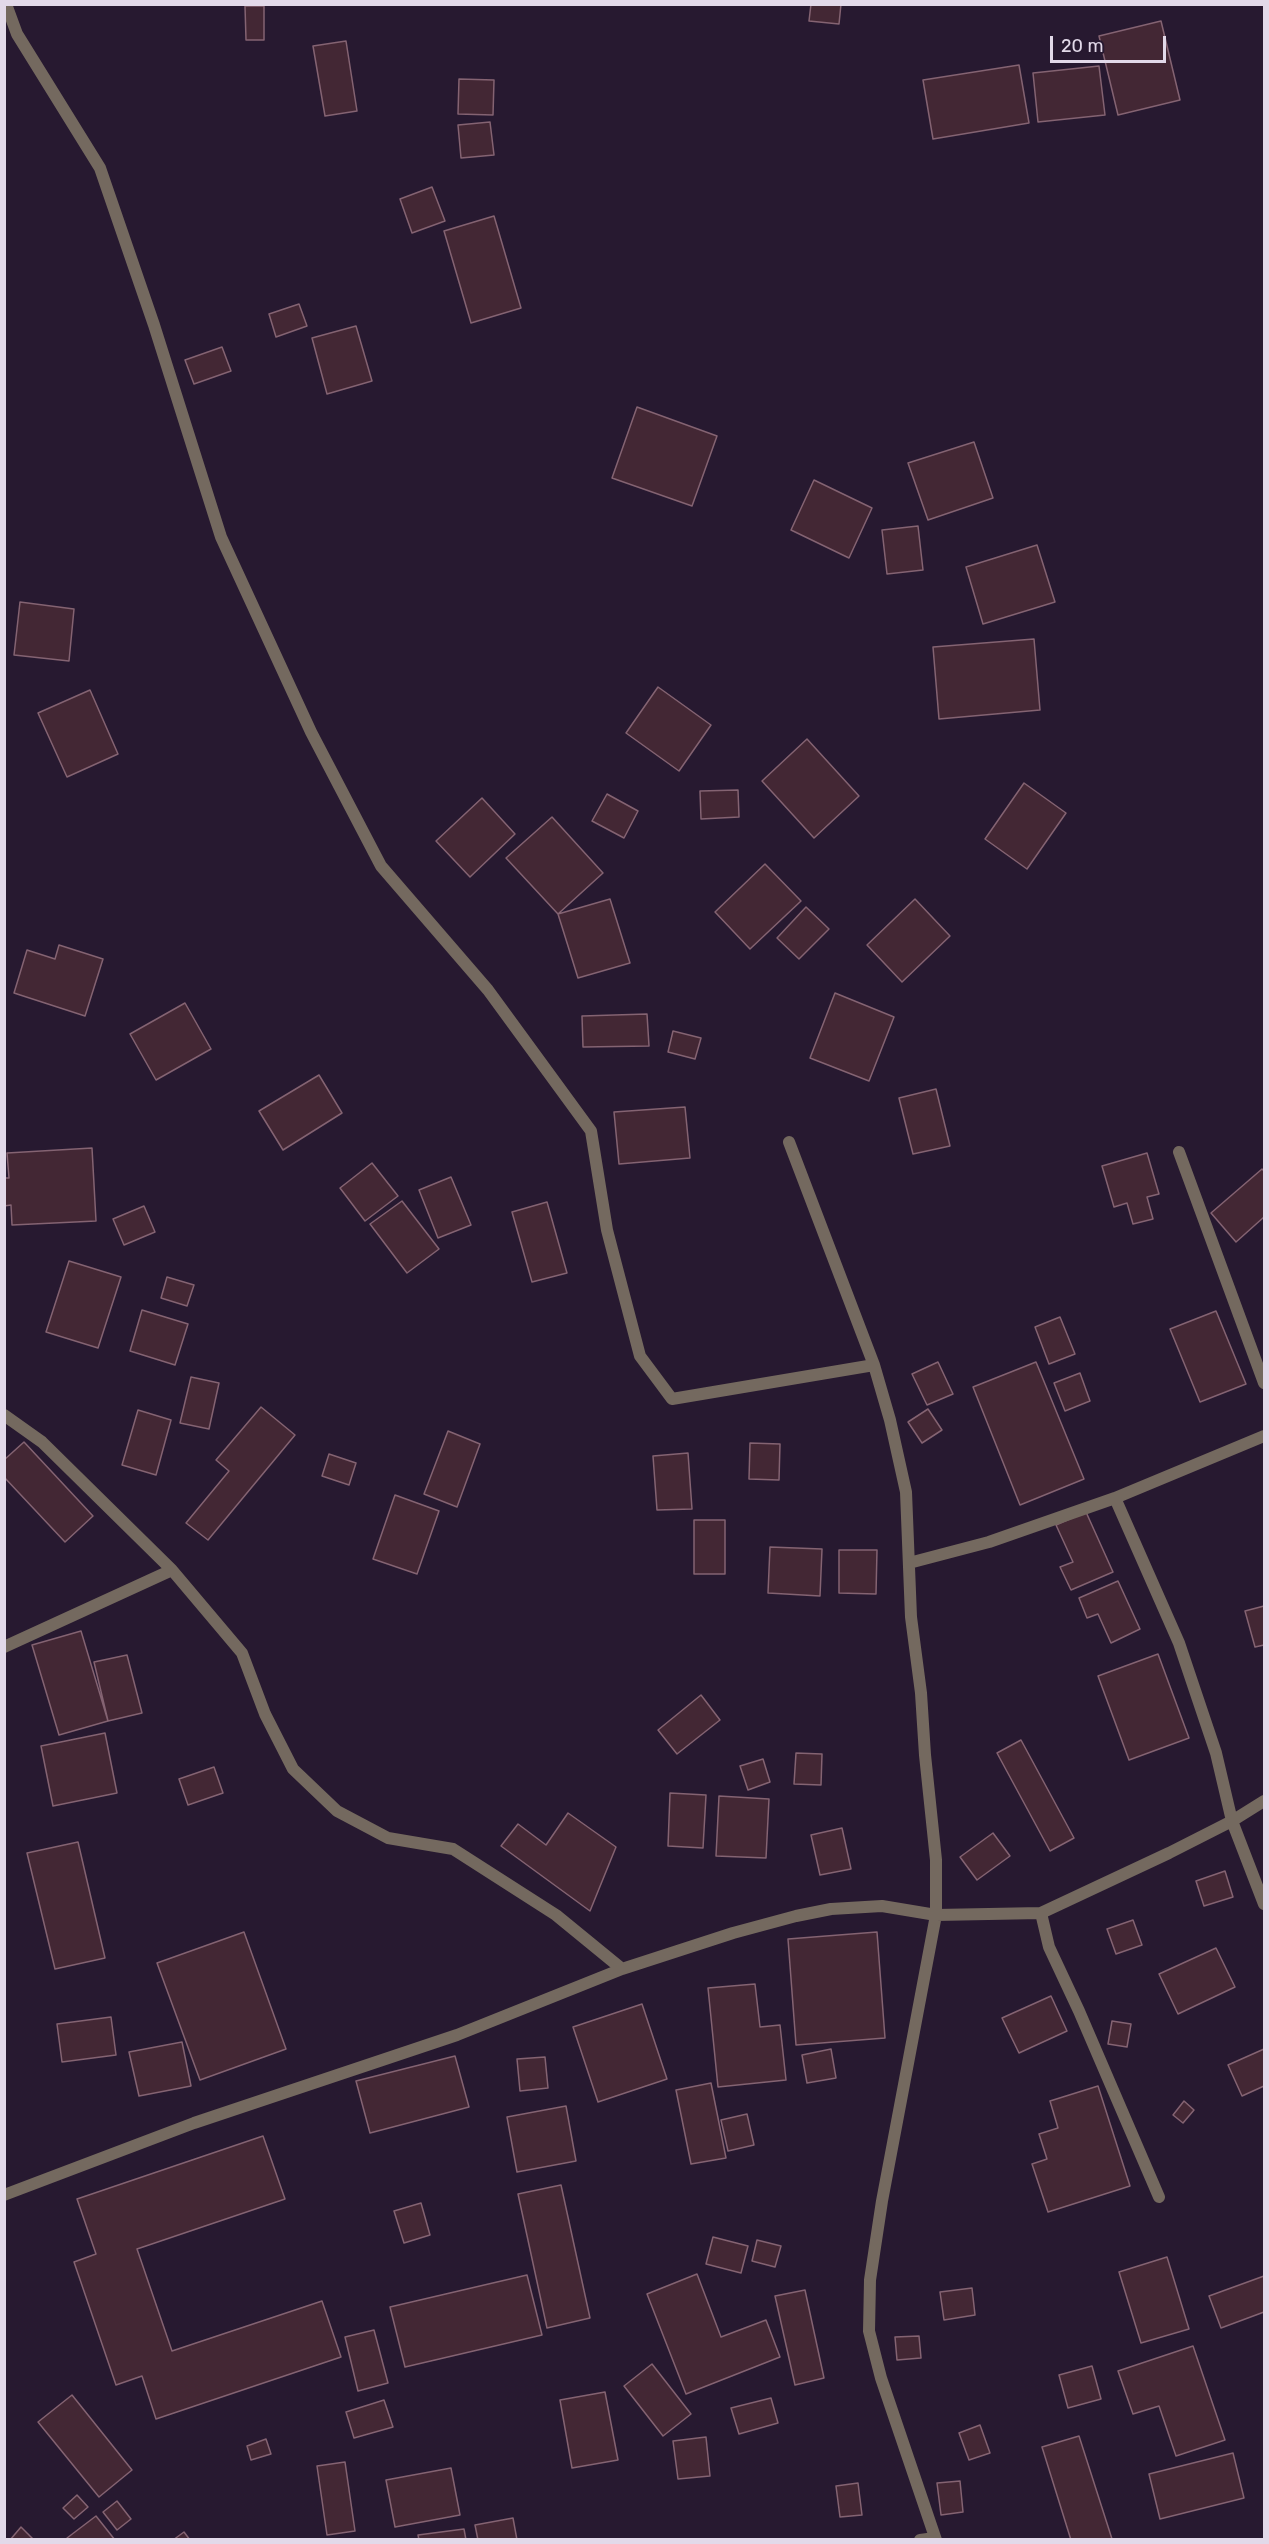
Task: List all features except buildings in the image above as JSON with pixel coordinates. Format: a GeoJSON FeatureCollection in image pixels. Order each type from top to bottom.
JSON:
{"type":"FeatureCollection","features":[{"type":"Feature","properties":{"kind":"street"},"geometry":{"type":"LineString","coordinates":[[6,4],[17,34],[100,168],[154,325],[221,537],[311,732],[381,866],[488,990],[591,1131],[608,1230],[640,1356],[672,1399],[874,1365]]}},
{"type":"Feature","properties":{"kind":"street"},"geometry":{"type":"LineString","coordinates":[[789,1142],[874,1365],[890,1419],[906,1491],[911,1617],[921,1693],[936,1860],[936,1915],[882,2201],[870,2280],[869,2331],[880,2378],[936,2539],[920,2540]]}},
{"type":"Feature","properties":{"kind":"street"},"geometry":{"type":"LineString","coordinates":[[1179,1152],[1264,1383]]}},
{"type":"Feature","properties":{"kind":"street"},"geometry":{"type":"LineString","coordinates":[[4,1415],[42,1442],[172,1570],[243,1653],[265,1714],[293,1770],[337,1811],[388,1838],[453,1849],[556,1915],[622,1969]]}},
{"type":"Feature","properties":{"kind":"street"},"geometry":{"type":"LineString","coordinates":[[909,1563],[989,1542],[1115,1498],[1264,1436]]}},
{"type":"Feature","properties":{"kind":"street"},"geometry":{"type":"LineString","coordinates":[[1115,1498],[1179,1643],[1216,1753],[1232,1821],[1264,1904]]}},
{"type":"Feature","properties":{"kind":"street"},"geometry":{"type":"LineString","coordinates":[[4,1647],[172,1570]]}},
{"type":"Feature","properties":{"kind":"street"},"geometry":{"type":"LineString","coordinates":[[4,2195],[204,2119],[457,2035],[622,1969],[733,1933],[831,1909],[882,1906],[936,1915],[1041,1913],[1232,1821],[1264,1801]]}},
{"type":"Feature","properties":{"kind":"street"},"geometry":{"type":"LineString","coordinates":[[1041,1913],[1049,1947],[1159,2197]]}}]}
